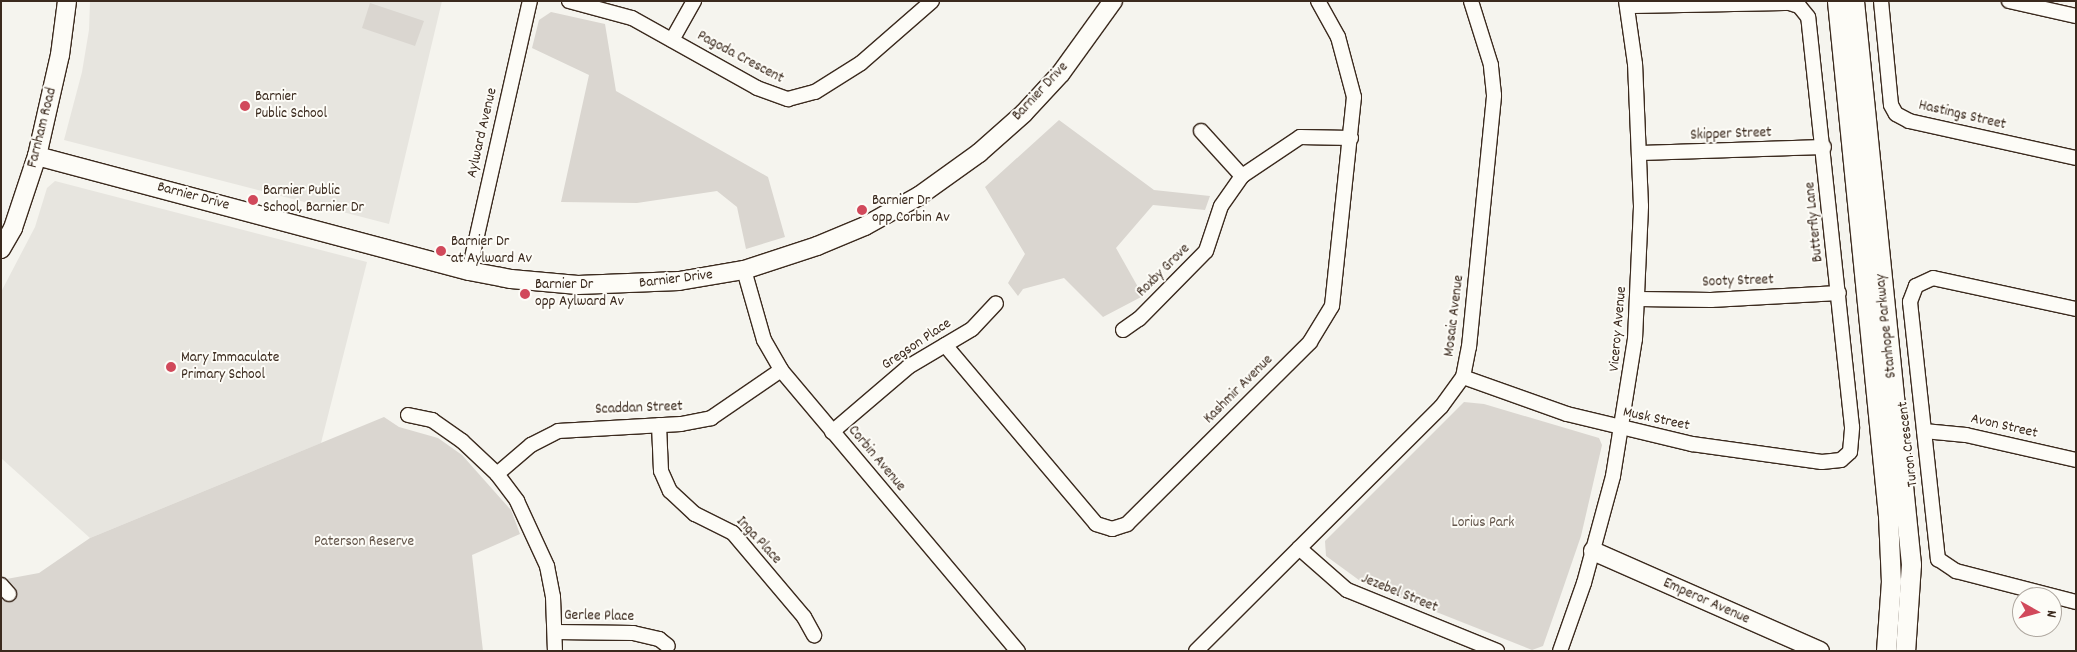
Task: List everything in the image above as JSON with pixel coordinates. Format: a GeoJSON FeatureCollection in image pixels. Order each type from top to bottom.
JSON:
{"type":"FeatureCollection","features":[{"type":"Feature","properties":{"kind":"main road","name":"Stanhope Parkway"},"geometry":{"type":"LineString","coordinates":[[1837,1],[1888,516],[1891,581],[1886,651]]}},
{"type":"Feature","properties":{"kind":"main road","name":"Stanhope Parkway"},"geometry":{"type":"LineString","coordinates":[[1854,1],[1911,564],[1905,651]]}},
{"type":"Feature","properties":{"kind":"street","name":"Farnham Road"},"geometry":{"type":"LineString","coordinates":[[1,249],[13,228],[37,156],[60,55],[67,1]]}},
{"type":"Feature","properties":{"kind":"street","name":"Aylward Avenue"},"geometry":{"type":"LineString","coordinates":[[468,271],[530,1]]}},
{"type":"Feature","properties":{"kind":"street","name":"Pagoda Crescent"},"geometry":{"type":"LineString","coordinates":[[569,1],[632,18],[777,97],[800,98],[861,63],[932,1]]}},
{"type":"Feature","properties":{"kind":"street"},"geometry":{"type":"LineString","coordinates":[[672,40],[694,1]]}},
{"type":"Feature","properties":{"kind":"street","name":"Barnier Drive"},"geometry":{"type":"LineString","coordinates":[[37,156],[468,271],[539,283],[626,286],[679,281],[744,270],[817,246],[857,229],[919,196],[952,174],[1006,130],[1044,92],[1080,48],[1113,1]]}},
{"type":"Feature","properties":{"kind":"street","name":"Kashmir Avenue"},"geometry":{"type":"LineString","coordinates":[[944,345],[1096,524],[1104,528],[1120,528],[1310,342],[1327,320],[1336,292],[1352,138],[1352,83],[1333,26],[1318,1]]}},
{"type":"Feature","properties":{"kind":"street","name":"Mosaic Avenue"},"geometry":{"type":"LineString","coordinates":[[1200,650],[1299,548],[1441,407],[1463,377],[1469,347],[1494,95],[1491,65],[1471,1]]}},
{"type":"Feature","properties":{"kind":"street","name":"Hastings Street"},"geometry":{"type":"LineString","coordinates":[[1881,1],[1892,105],[1896,114],[1909,122],[2076,158]]}},
{"type":"Feature","properties":{"kind":"street"},"geometry":{"type":"LineString","coordinates":[[2009,1],[2076,16]]}},
{"type":"Feature","properties":{"kind":"street","name":"Butterfly Lane"},"geometry":{"type":"LineString","coordinates":[[1627,4],[1781,3],[1799,6],[1810,22],[1852,427],[1852,442],[1848,455]]}},
{"type":"Feature","properties":{"kind":"street","name":"Viceroy Avenue"},"geometry":{"type":"LineString","coordinates":[[1560,651],[1593,551],[1622,429],[1638,299],[1640,153],[1635,64],[1627,4]]}},
{"type":"Feature","properties":{"kind":"street"},"geometry":{"type":"LineString","coordinates":[[1201,132],[1242,176]]}},
{"type":"Feature","properties":{"kind":"street","name":"Roxby Grove"},"geometry":{"type":"LineString","coordinates":[[1123,330],[1139,319],[1206,252],[1221,206],[1242,176],[1300,136],[1352,138]]}},
{"type":"Feature","properties":{"kind":"street","name":"Skipper Street"},"geometry":{"type":"LineString","coordinates":[[1640,153],[1824,147]]}},
{"type":"Feature","properties":{"kind":"street","name":"Corbin Avenue"},"geometry":{"type":"LineString","coordinates":[[744,270],[764,340],[781,370],[1018,651]]}},
{"type":"Feature","properties":{"kind":"street","name":"Turon Crescent"},"geometry":{"type":"LineString","coordinates":[[2076,309],[1939,278],[1927,278],[1919,283],[1910,302],[1936,554],[1940,562],[1956,571],[2076,602]]}},
{"type":"Feature","properties":{"kind":"street","name":"Sooty Street"},"geometry":{"type":"LineString","coordinates":[[1638,299],[1754,299],[1839,293]]}},
{"type":"Feature","properties":{"kind":"street","name":"Gregson Place"},"geometry":{"type":"LineString","coordinates":[[832,432],[908,367],[982,321],[996,303]]}},
{"type":"Feature","properties":{"kind":"street","name":"Scaddan Street"},"geometry":{"type":"LineString","coordinates":[[497,474],[531,445],[558,431],[659,425],[711,418],[781,370]]}},
{"type":"Feature","properties":{"kind":"street","name":"Musk Street"},"geometry":{"type":"LineString","coordinates":[[1463,377],[1525,400],[1622,429],[1692,444],[1788,459],[1832,462],[1848,455]]}},
{"type":"Feature","properties":{"kind":"street"},"geometry":{"type":"LineString","coordinates":[[408,415],[432,420],[462,442],[497,474],[517,501],[541,550],[553,597],[556,632],[555,651]]}},
{"type":"Feature","properties":{"kind":"street","name":"Inga Place"},"geometry":{"type":"LineString","coordinates":[[659,425],[662,471],[670,491],[695,514],[718,523],[733,533],[804,617],[814,635]]}},
{"type":"Feature","properties":{"kind":"street","name":"Avon Street"},"geometry":{"type":"LineString","coordinates":[[1924,431],[1966,435],[2076,460]]}},
{"type":"Feature","properties":{"kind":"street","name":"Jezebel Street"},"geometry":{"type":"LineString","coordinates":[[1299,548],[1348,590],[1497,651]]}},
{"type":"Feature","properties":{"kind":"street","name":"Emperor Avenue"},"geometry":{"type":"LineString","coordinates":[[1593,551],[1820,651]]}},
{"type":"Feature","properties":{"kind":"street","name":"Gerlee Place"},"geometry":{"type":"LineString","coordinates":[[556,632],[633,633],[659,639],[668,646]]}},
{"type":"Feature","properties":{"kind":"shaded area","name":"Barnier Public School"},"geometry":{"type":"Polygon","coordinates":[[[90,1],[442,1],[389,224],[64,140],[82,72],[89,30],[90,1]]]}},
{"type":"Feature","properties":{"kind":"shaded area","name":"Mary Immaculate Primary School"},"geometry":{"type":"Polygon","coordinates":[[[55,181],[367,262],[321,443],[90,538],[1,458],[1,292],[35,227],[47,188],[55,181]]]}},
{"type":"Feature","properties":{"kind":"green space"},"geometry":{"type":"Polygon","coordinates":[[[370,3],[424,21],[415,46],[362,28],[370,3]]]}},
{"type":"Feature","properties":{"kind":"green space"},"geometry":{"type":"Polygon","coordinates":[[[551,12],[605,24],[616,91],[768,177],[785,237],[746,249],[737,207],[717,191],[637,203],[561,202],[589,75],[532,48],[539,20],[551,12]]]}},
{"type":"Feature","properties":{"kind":"green space"},"geometry":{"type":"Polygon","coordinates":[[[1059,120],[1154,190],[1210,196],[1205,210],[1153,205],[1116,248],[1143,296],[1103,317],[1064,278],[1023,289],[1018,296],[1008,283],[1025,254],[985,187],[1059,120]]]}},
{"type":"Feature","properties":{"kind":"green space","name":"Lorius Park"},"geometry":{"type":"Polygon","coordinates":[[[1464,402],[1484,404],[1599,438],[1602,445],[1581,536],[1543,646],[1532,650],[1363,583],[1326,556],[1325,541],[1464,402]]]}},
{"type":"Feature","properties":{"kind":"green space","name":"Paterson Reserve"},"geometry":{"type":"Polygon","coordinates":[[[384,417],[399,427],[438,438],[462,455],[511,510],[520,534],[472,555],[483,651],[1,651],[1,580],[39,573],[90,538],[384,417]]]}},
{"type":"Feature","properties":{"kind":"place","name":"Barnier Public School"},"geometry":{"type":"Point","coordinates":[245,106]}},
{"type":"Feature","properties":{"kind":"place","name":"Barnier Public School, Barnier Dr"},"geometry":{"type":"Point","coordinates":[253,200]}},
{"type":"Feature","properties":{"kind":"place","name":"Barnier Dr opp Corbin Av"},"geometry":{"type":"Point","coordinates":[862,210]}},
{"type":"Feature","properties":{"kind":"place","name":"Barnier Dr at Aylward Av"},"geometry":{"type":"Point","coordinates":[441,251]}},
{"type":"Feature","properties":{"kind":"place","name":"Barnier Dr opp Aylward Av"},"geometry":{"type":"Point","coordinates":[525,294]}},
{"type":"Feature","properties":{"kind":"place","name":"Mary Immaculate Primary School"},"geometry":{"type":"Point","coordinates":[171,367]}}]}
